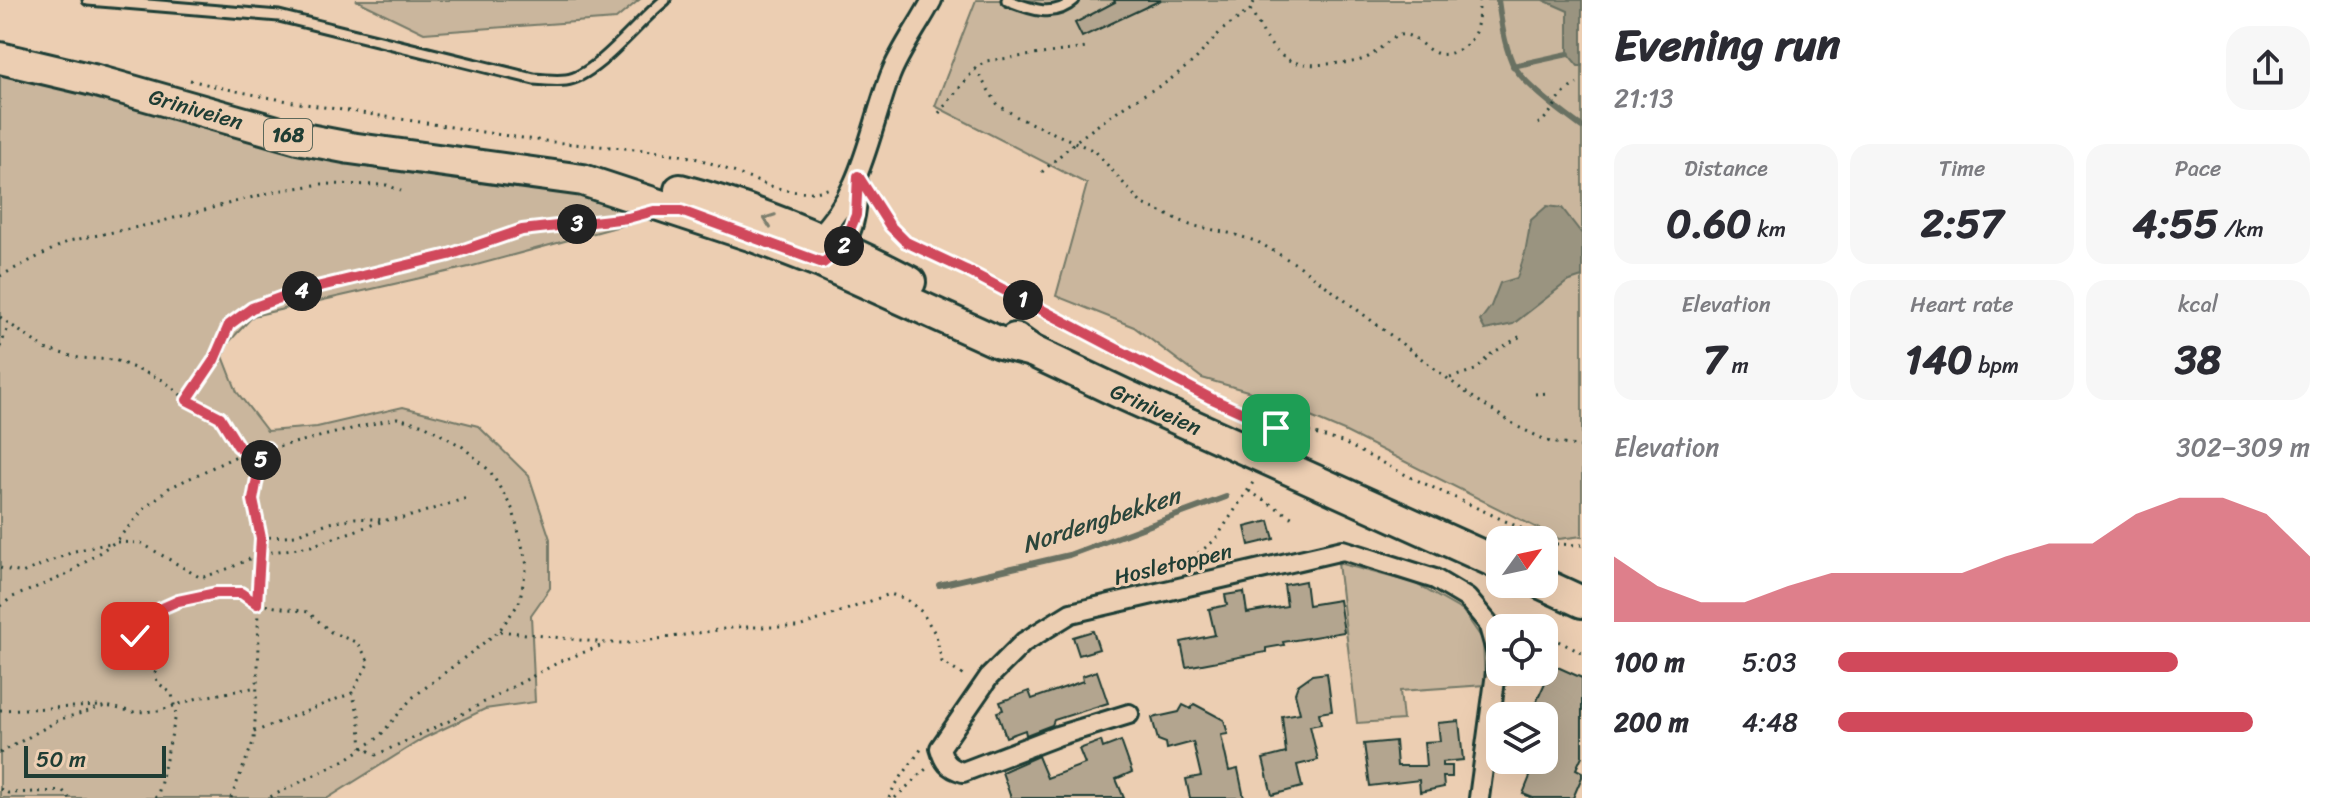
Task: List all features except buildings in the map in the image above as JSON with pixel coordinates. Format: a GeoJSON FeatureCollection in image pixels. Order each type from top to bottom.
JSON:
{"type":"FeatureCollection","features":[{"type":"Feature","properties":{"kind":"main road","name":"Griniveien"},"geometry":{"type":"LineString","coordinates":[[0,58],[107,84],[298,138],[583,180],[695,216],[827,249],[1005,331],[1032,351],[1486,558]]}},
{"type":"Feature","properties":{"kind":"main road"},"geometry":{"type":"LineString","coordinates":[[1558,591],[1582,602]]}},
{"type":"Feature","properties":{"kind":"street"},"geometry":{"type":"LineString","coordinates":[[827,249],[833,221],[858,176],[891,73],[932,0]]}},
{"type":"Feature","properties":{"kind":"street"},"geometry":{"type":"LineString","coordinates":[[827,249],[856,215],[858,176]]}},
{"type":"Feature","properties":{"kind":"street","name":"Hosletoppen"},"geometry":{"type":"LineString","coordinates":[[940,748],[989,677],[1024,642],[1071,613],[1196,582],[1343,550],[1399,565],[1435,579],[1467,598],[1486,621]]}},
{"type":"Feature","properties":{"kind":"street","name":"Hosletoppen"},"geometry":{"type":"LineString","coordinates":[[1479,798],[1494,686]]}},
{"type":"Feature","properties":{"kind":"street"},"geometry":{"type":"LineString","coordinates":[[940,748],[944,761],[952,769],[963,772],[1057,736],[1129,714]]}},
{"type":"Feature","properties":{"kind":"lane"},"geometry":{"type":"LineString","coordinates":[[88,0],[279,16],[534,79],[569,80],[598,64],[650,11],[665,0]]}},
{"type":"Feature","properties":{"kind":"lane"},"geometry":{"type":"LineString","coordinates":[[1007,0],[1049,12],[1074,0]]}},
{"type":"Feature","properties":{"kind":"path"},"geometry":{"type":"LineString","coordinates":[[1042,172],[1076,141],[1127,104],[1167,82],[1195,60],[1222,30],[1250,10],[1255,0]]}},
{"type":"Feature","properties":{"kind":"path"},"geometry":{"type":"LineString","coordinates":[[1250,10],[1274,50],[1286,60],[1309,66],[1365,59],[1399,35],[1407,35],[1433,52],[1445,55],[1463,48],[1471,40],[1477,30],[1479,0]]}},
{"type":"Feature","properties":{"kind":"path"},"geometry":{"type":"LineString","coordinates":[[939,113],[975,69],[986,61],[1087,48]]}},
{"type":"Feature","properties":{"kind":"path"},"geometry":{"type":"LineString","coordinates":[[975,69],[998,105],[1019,118],[1095,151],[1141,203],[1190,225],[1258,242],[1301,267],[1518,427],[1550,442],[1582,447]]}},
{"type":"Feature","properties":{"kind":"path"},"geometry":{"type":"LineString","coordinates":[[185,79],[245,94],[355,112],[546,141],[628,147],[693,158],[790,192],[819,192],[858,176],[890,226],[906,242],[966,270],[1210,398],[1276,428],[1301,430],[1342,442],[1555,544],[1582,545]]}},
{"type":"Feature","properties":{"kind":"path"},"geometry":{"type":"LineString","coordinates":[[1538,124],[1550,115],[1559,96],[1577,84]]}},
{"type":"Feature","properties":{"kind":"path"},"geometry":{"type":"LineString","coordinates":[[0,276],[69,241],[148,225],[276,191],[322,184],[387,185],[401,191]]}},
{"type":"Feature","properties":{"kind":"path"},"geometry":{"type":"LineString","coordinates":[[187,400],[214,360],[229,325],[252,308],[319,286],[449,255],[522,230],[628,218]]}},
{"type":"Feature","properties":{"kind":"path"},"geometry":{"type":"LineString","coordinates":[[0,317],[45,349],[79,358],[115,360],[163,380],[187,400],[220,417],[245,452]]}},
{"type":"Feature","properties":{"kind":"path"},"geometry":{"type":"LineString","coordinates":[[0,347],[9,325]]}},
{"type":"Feature","properties":{"kind":"path"},"geometry":{"type":"LineString","coordinates":[[1449,378],[1475,370],[1524,334]]}},
{"type":"Feature","properties":{"kind":"path"},"geometry":{"type":"LineString","coordinates":[[1535,394],[1549,393]]}},
{"type":"Feature","properties":{"kind":"path"},"geometry":{"type":"LineString","coordinates":[[0,606],[13,597],[66,575],[115,542],[146,507],[169,488],[245,452],[261,451],[397,418],[424,425],[463,447],[490,471],[513,510],[527,565],[519,603],[499,631],[412,698],[378,738],[345,760],[268,798]]}},
{"type":"Feature","properties":{"kind":"path"},"geometry":{"type":"LineString","coordinates":[[231,798],[254,740],[261,538],[253,500],[260,462],[267,448]]}},
{"type":"Feature","properties":{"kind":"path"},"geometry":{"type":"LineString","coordinates":[[1249,491],[1293,518]]}},
{"type":"Feature","properties":{"kind":"path"},"geometry":{"type":"LineString","coordinates":[[261,538],[295,535],[325,524],[355,518],[405,518],[470,497]]}},
{"type":"Feature","properties":{"kind":"path"},"geometry":{"type":"LineString","coordinates":[[0,568],[22,573],[75,551],[115,542],[141,543],[201,578],[260,554],[311,546],[386,520]]}},
{"type":"Feature","properties":{"kind":"path"},"geometry":{"type":"LineString","coordinates":[[155,798],[176,715],[175,706],[172,694],[157,682],[153,659],[135,636],[160,609],[178,601],[216,593],[241,593],[257,604],[308,612],[331,632],[358,643],[369,662],[352,693],[254,732]]}},
{"type":"Feature","properties":{"kind":"path"},"geometry":{"type":"LineString","coordinates":[[499,631],[631,643],[738,627],[799,627],[890,594],[906,599],[922,612],[936,635],[942,662],[974,681]]}},
{"type":"Feature","properties":{"kind":"path"},"geometry":{"type":"LineString","coordinates":[[1558,641],[1582,653]]}},
{"type":"Feature","properties":{"kind":"path"},"geometry":{"type":"LineString","coordinates":[[362,747],[376,755],[449,721],[561,661],[606,643]]}},
{"type":"Feature","properties":{"kind":"path"},"geometry":{"type":"LineString","coordinates":[[0,710],[106,706],[134,712],[158,711],[198,698],[257,687]]}},
{"type":"Feature","properties":{"kind":"path"},"geometry":{"type":"LineString","coordinates":[[352,693],[359,715],[362,747]]}},
{"type":"Feature","properties":{"kind":"path"},"geometry":{"type":"LineString","coordinates":[[0,753],[61,719],[106,706]]}},
{"type":"Feature","properties":{"kind":"path"},"geometry":{"type":"LineString","coordinates":[[895,798],[926,770],[940,748]]}},
{"type":"Feature","properties":{"kind":"path"},"geometry":{"type":"LineString","coordinates":[[0,789],[8,793],[63,791],[69,798]]}},
{"type":"Feature","properties":{"kind":"shaded area"},"geometry":{"type":"Polygon","coordinates":[[[356,0],[639,0],[616,19],[424,33],[356,0]]]}},
{"type":"Feature","properties":{"kind":"shaded area"},"geometry":{"type":"Polygon","coordinates":[[[976,0],[1582,0],[1582,536],[1559,539],[1558,526],[1533,526],[1344,431],[1251,392],[1202,378],[1134,327],[1056,296],[1087,184],[935,106],[976,0]]]}},
{"type":"Feature","properties":{"kind":"shaded area"},"geometry":{"type":"Polygon","coordinates":[[[1543,0],[1582,0],[1582,66],[1578,66],[1568,54],[1568,11],[1543,0]]]}},
{"type":"Feature","properties":{"kind":"shaded area"},"geometry":{"type":"Polygon","coordinates":[[[0,61],[516,175],[657,216],[469,267],[253,316],[228,343],[223,356],[237,392],[267,431],[317,427],[403,407],[478,426],[529,476],[550,539],[550,588],[531,615],[535,702],[485,709],[424,738],[328,798],[0,798],[0,61]]]}},
{"type":"Feature","properties":{"kind":"shaded area"},"geometry":{"type":"Polygon","coordinates":[[[1547,206],[1562,208],[1582,234],[1582,277],[1567,282],[1513,324],[1485,330],[1480,321],[1491,306],[1500,283],[1517,278],[1531,220],[1547,206]]]}},
{"type":"Feature","properties":{"kind":"shaded area"},"geometry":{"type":"Polygon","coordinates":[[[1338,563],[1414,583],[1463,611],[1483,640],[1485,685],[1400,691],[1403,720],[1357,723],[1338,563]]]}},
{"type":"Feature","properties":{"kind":"waterway"},"geometry":{"type":"LineString","coordinates":[[1498,0],[1507,47],[1517,70],[1543,97],[1582,127]]}},
{"type":"Feature","properties":{"kind":"waterway"},"geometry":{"type":"LineString","coordinates":[[1513,66],[1568,54]]}},
{"type":"Feature","properties":{"kind":"waterway","name":"Nordengbekken"},"geometry":{"type":"LineString","coordinates":[[939,585],[1069,555],[1226,497]]}},
{"type":"Feature","properties":{"kind":"route"},"geometry":{"type":"LineString","coordinates":[[135,636],[160,609],[178,601],[216,593],[241,593],[257,604],[261,538],[253,500],[260,462],[267,448],[245,452],[220,417],[187,400],[214,360],[229,325],[252,308],[296,292],[449,255],[522,230],[596,223],[654,211],[681,211],[823,263],[843,247],[856,215],[858,176],[890,226],[906,242],[966,270],[1210,398],[1276,428]]}}]}
